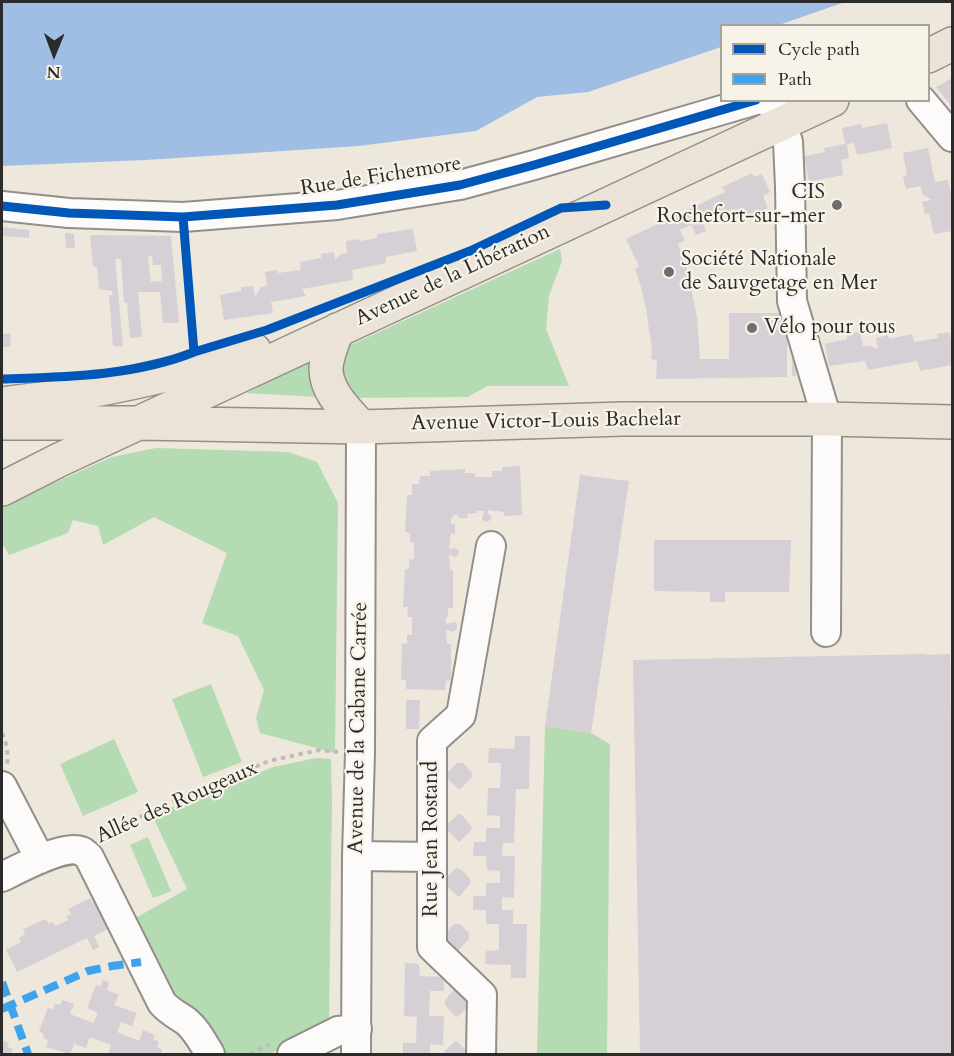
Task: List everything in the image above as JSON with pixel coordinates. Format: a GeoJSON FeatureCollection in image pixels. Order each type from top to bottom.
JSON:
{"type":"FeatureCollection","features":[{"type":"Feature","properties":{"kind":"main road"},"geometry":{"type":"LineString","coordinates":[[930,55],[952,44]]}},
{"type":"Feature","properties":{"kind":"main road","name":"Avenue de la Libération"},"geometry":{"type":"LineString","coordinates":[[2,489],[392,304],[772,112],[822,102]]}},
{"type":"Feature","properties":{"kind":"main road"},"geometry":{"type":"LineString","coordinates":[[2,404],[53,398],[135,383],[213,363],[392,304]]}},
{"type":"Feature","properties":{"kind":"main road"},"geometry":{"type":"LineString","coordinates":[[337,330],[326,367],[329,382],[336,398],[361,427]]}},
{"type":"Feature","properties":{"kind":"main road","name":"Avenue Victor-Louis Bachelar"},"geometry":{"type":"LineString","coordinates":[[2,423],[361,427],[623,419],[827,419],[952,422]]}},
{"type":"Feature","properties":{"kind":"street","name":"Rue de Fichemore"},"geometry":{"type":"LineString","coordinates":[[2,206],[69,213],[183,217],[337,205],[460,185],[749,102]]}},
{"type":"Feature","properties":{"kind":"street"},"geometry":{"type":"LineString","coordinates":[[923,102],[952,137]]}},
{"type":"Feature","properties":{"kind":"street"},"geometry":{"type":"LineString","coordinates":[[772,112],[788,142],[792,301],[827,419],[826,632]]}},
{"type":"Feature","properties":{"kind":"street","name":"Avenue de la Cabane Carrée"},"geometry":{"type":"LineString","coordinates":[[357,1042],[361,427]]}},
{"type":"Feature","properties":{"kind":"street","name":"Rue Jean Rostand"},"geometry":{"type":"LineString","coordinates":[[481,1054],[482,995],[432,947],[432,741],[461,715],[491,546]]}},
{"type":"Feature","properties":{"kind":"street"},"geometry":{"type":"LineString","coordinates":[[4,776],[40,859]]}},
{"type":"Feature","properties":{"kind":"street","name":"Allée des Rougeaux"},"geometry":{"type":"LineString","coordinates":[[2,877],[40,859],[67,850],[81,851]]}},
{"type":"Feature","properties":{"kind":"street"},"geometry":{"type":"LineString","coordinates":[[81,851],[89,857],[162,1003],[170,1012],[187,1022],[196,1031],[210,1054]]}},
{"type":"Feature","properties":{"kind":"street"},"geometry":{"type":"LineString","coordinates":[[357,856],[432,857]]}},
{"type":"Feature","properties":{"kind":"street"},"geometry":{"type":"LineString","coordinates":[[292,1054],[338,1032],[357,1042]]}},
{"type":"Feature","properties":{"kind":"path"},"geometry":{"type":"LineString","coordinates":[[2,733],[8,757],[4,776]]}},
{"type":"Feature","properties":{"kind":"green space"},"geometry":{"type":"Polygon","coordinates":[[[560,249],[562,261],[549,296],[546,329],[569,386],[487,386],[468,397],[336,398],[247,393],[330,350],[355,343],[560,249]]]}},
{"type":"Feature","properties":{"kind":"green space"},"geometry":{"type":"Polygon","coordinates":[[[156,448],[289,452],[317,462],[338,503],[335,753],[260,733],[256,718],[264,690],[238,636],[202,623],[227,553],[154,517],[103,545],[98,526],[73,520],[68,533],[9,555],[2,543],[2,506],[112,457],[156,448]]]}},
{"type":"Feature","properties":{"kind":"green space"},"geometry":{"type":"Polygon","coordinates":[[[211,684],[242,762],[203,777],[172,699],[211,684]]]}},
{"type":"Feature","properties":{"kind":"green space"},"geometry":{"type":"Polygon","coordinates":[[[545,726],[591,733],[610,744],[607,1054],[537,1054],[545,726]]]}},
{"type":"Feature","properties":{"kind":"green space"},"geometry":{"type":"Polygon","coordinates":[[[114,739],[138,792],[83,816],[60,764],[114,739]]]}},
{"type":"Feature","properties":{"kind":"green space"},"geometry":{"type":"Polygon","coordinates":[[[316,758],[331,759],[329,1024],[269,1054],[221,1054],[168,998],[132,920],[187,889],[152,815],[273,767],[316,758]]]}},
{"type":"Feature","properties":{"kind":"green space"},"geometry":{"type":"Polygon","coordinates":[[[148,837],[171,891],[153,898],[130,845],[148,837]]]}},
{"type":"Feature","properties":{"kind":"water"},"geometry":{"type":"Polygon","coordinates":[[[2,2],[845,2],[782,24],[720,24],[720,47],[588,92],[537,97],[476,131],[359,146],[146,160],[2,166],[2,2]]]}},
{"type":"Feature","properties":{"kind":"building"},"geometry":{"type":"Polygon","coordinates":[[[952,78],[952,107],[936,87],[952,78]]]}},
{"type":"Feature","properties":{"kind":"building"},"geometry":{"type":"Polygon","coordinates":[[[887,123],[892,148],[857,155],[854,143],[847,144],[849,158],[841,160],[843,175],[809,182],[804,156],[825,152],[824,148],[845,144],[842,128],[861,124],[862,128],[887,123]]]}},
{"type":"Feature","properties":{"kind":"building"},"geometry":{"type":"Polygon","coordinates":[[[928,148],[935,182],[948,180],[952,201],[952,231],[934,234],[929,213],[925,214],[922,202],[932,200],[922,194],[921,186],[906,189],[903,176],[907,175],[903,153],[928,148]]]}},
{"type":"Feature","properties":{"kind":"building"},"geometry":{"type":"Polygon","coordinates":[[[752,173],[754,177],[762,174],[770,192],[763,196],[768,208],[740,223],[733,209],[703,223],[706,231],[696,235],[691,225],[680,230],[685,240],[678,244],[686,263],[697,318],[700,359],[729,359],[729,313],[787,313],[787,377],[656,379],[657,360],[651,359],[652,349],[646,309],[635,269],[639,266],[626,239],[725,192],[722,187],[752,173]]]}},
{"type":"Feature","properties":{"kind":"building"},"geometry":{"type":"Polygon","coordinates":[[[2,227],[29,230],[29,238],[2,236],[2,227]]]}},
{"type":"Feature","properties":{"kind":"building"},"geometry":{"type":"Polygon","coordinates":[[[413,229],[417,251],[386,257],[386,263],[352,270],[353,280],[302,289],[306,296],[271,302],[273,313],[224,320],[220,295],[241,291],[241,287],[253,286],[255,297],[261,287],[267,286],[265,272],[301,270],[300,262],[321,258],[321,254],[334,252],[335,260],[341,254],[347,253],[346,241],[377,238],[377,234],[413,229]]]}},
{"type":"Feature","properties":{"kind":"building"},"geometry":{"type":"Polygon","coordinates":[[[65,233],[74,234],[75,248],[66,248],[65,233]]]}},
{"type":"Feature","properties":{"kind":"building"},"geometry":{"type":"Polygon","coordinates":[[[90,235],[171,236],[179,323],[163,323],[160,292],[138,292],[142,337],[130,338],[127,303],[124,303],[121,259],[115,259],[123,346],[113,346],[109,295],[113,295],[112,291],[99,289],[97,267],[93,267],[90,235]],[[148,256],[151,282],[162,281],[161,265],[153,265],[152,256],[148,256]]]}},
{"type":"Feature","properties":{"kind":"building"},"geometry":{"type":"Polygon","coordinates":[[[860,332],[863,346],[878,349],[876,338],[888,335],[889,339],[912,334],[914,342],[938,338],[937,334],[949,332],[952,344],[952,365],[920,371],[917,361],[868,370],[865,361],[829,366],[825,344],[847,339],[847,334],[860,332]]]}},
{"type":"Feature","properties":{"kind":"building"},"geometry":{"type":"Polygon","coordinates":[[[2,334],[11,334],[10,347],[2,347],[2,334]]]}},
{"type":"Feature","properties":{"kind":"building"},"geometry":{"type":"Polygon","coordinates":[[[792,350],[796,350],[796,376],[792,376],[792,350]]]}},
{"type":"Feature","properties":{"kind":"building"},"geometry":{"type":"Polygon","coordinates":[[[520,466],[522,515],[504,516],[504,512],[488,510],[491,519],[485,522],[482,519],[484,511],[467,514],[468,518],[458,518],[458,515],[454,515],[451,519],[451,524],[455,524],[455,534],[451,533],[449,549],[455,548],[459,551],[455,557],[449,554],[450,570],[453,570],[453,608],[448,608],[446,624],[454,622],[457,624],[456,630],[452,632],[446,629],[447,644],[451,644],[451,680],[446,681],[445,690],[406,689],[406,680],[401,680],[402,643],[407,644],[407,635],[412,635],[412,617],[407,617],[408,607],[403,607],[405,570],[409,569],[409,559],[414,560],[414,543],[410,542],[410,533],[405,532],[407,495],[412,495],[412,484],[419,484],[420,476],[430,476],[430,471],[465,469],[465,473],[475,473],[475,477],[492,477],[492,471],[502,471],[502,467],[520,466]]]}},
{"type":"Feature","properties":{"kind":"building"},"geometry":{"type":"Polygon","coordinates":[[[580,475],[629,481],[591,733],[545,726],[580,475]]]}},
{"type":"Feature","properties":{"kind":"building"},"geometry":{"type":"Polygon","coordinates":[[[654,540],[791,540],[789,592],[725,592],[725,602],[710,602],[710,592],[654,591],[654,540]]]}},
{"type":"Feature","properties":{"kind":"building"},"geometry":{"type":"Polygon","coordinates":[[[950,654],[952,1054],[640,1054],[633,660],[950,654]]]}},
{"type":"Feature","properties":{"kind":"building"},"geometry":{"type":"Polygon","coordinates":[[[406,700],[420,700],[419,729],[406,729],[406,700]]]}},
{"type":"Feature","properties":{"kind":"building"},"geometry":{"type":"Polygon","coordinates":[[[515,736],[530,736],[529,789],[516,789],[514,843],[503,843],[502,856],[515,856],[514,898],[502,897],[502,910],[513,910],[513,924],[527,924],[526,978],[511,978],[511,965],[485,964],[486,951],[499,950],[499,924],[486,924],[486,910],[473,910],[473,896],[486,896],[486,883],[500,883],[500,871],[487,870],[486,856],[473,856],[474,842],[486,842],[486,828],[500,828],[500,816],[487,815],[488,788],[500,788],[501,763],[488,763],[489,748],[514,749],[515,736]]]}},
{"type":"Feature","properties":{"kind":"building"},"geometry":{"type":"Polygon","coordinates":[[[457,763],[463,763],[472,773],[472,777],[460,789],[447,778],[447,773],[457,763]]]}},
{"type":"Feature","properties":{"kind":"building"},"geometry":{"type":"Polygon","coordinates":[[[458,814],[462,815],[472,827],[459,842],[446,829],[446,826],[458,814]]]}},
{"type":"Feature","properties":{"kind":"building"},"geometry":{"type":"Polygon","coordinates":[[[456,868],[462,870],[471,883],[459,897],[444,884],[444,880],[456,868]]]}},
{"type":"Feature","properties":{"kind":"building"},"geometry":{"type":"Polygon","coordinates":[[[90,898],[93,903],[98,901],[116,925],[94,936],[99,947],[93,950],[87,938],[17,972],[6,950],[21,942],[19,938],[25,934],[23,929],[46,919],[48,924],[53,922],[55,926],[68,920],[66,916],[71,914],[68,909],[90,898]]]}},
{"type":"Feature","properties":{"kind":"building"},"geometry":{"type":"Polygon","coordinates":[[[454,924],[460,924],[469,933],[469,939],[459,950],[455,950],[445,940],[444,934],[454,924]]]}},
{"type":"Feature","properties":{"kind":"building"},"geometry":{"type":"Polygon","coordinates":[[[405,963],[419,964],[420,976],[444,977],[444,991],[430,991],[429,1016],[444,1016],[443,1045],[430,1044],[430,1054],[403,1054],[403,1043],[416,1043],[417,1017],[404,1016],[405,963]]]}},
{"type":"Feature","properties":{"kind":"building"},"geometry":{"type":"Polygon","coordinates":[[[103,980],[109,982],[107,990],[119,995],[114,1005],[137,1013],[132,1026],[121,1022],[117,1032],[139,1041],[143,1030],[155,1035],[153,1039],[159,1042],[157,1047],[162,1050],[161,1054],[108,1054],[111,1045],[90,1037],[86,1048],[74,1044],[70,1054],[46,1047],[48,1040],[43,1038],[44,1034],[39,1031],[48,1008],[53,1009],[55,1004],[60,1005],[63,1000],[74,1004],[70,1014],[93,1023],[98,1013],[87,1008],[96,985],[100,987],[103,980]]]}},
{"type":"Feature","properties":{"kind":"building"},"geometry":{"type":"Polygon","coordinates":[[[454,990],[459,991],[469,1000],[469,1005],[456,1017],[445,1005],[445,1000],[454,990]]]}},
{"type":"Feature","properties":{"kind":"building"},"geometry":{"type":"Polygon","coordinates":[[[2,1040],[9,1043],[7,1047],[13,1049],[11,1054],[2,1054],[2,1040]]]}},
{"type":"Feature","properties":{"kind":"building"},"geometry":{"type":"Polygon","coordinates":[[[457,1041],[469,1054],[442,1054],[457,1041]]]}},
{"type":"Feature","properties":{"kind":"marked path"},"geometry":{"type":"LineString","coordinates":[[2,1009],[88,971],[141,962]]}},
{"type":"Feature","properties":{"kind":"marked path"},"geometry":{"type":"LineString","coordinates":[[2,982],[28,1054]]}},
{"type":"Feature","properties":{"kind":"cycle path"},"geometry":{"type":"LineString","coordinates":[[2,206],[69,213],[183,217],[337,205],[460,185],[749,102]]}},
{"type":"Feature","properties":{"kind":"cycle path"},"geometry":{"type":"LineString","coordinates":[[194,352],[267,330],[470,251],[561,208],[606,205]]}},
{"type":"Feature","properties":{"kind":"cycle path"},"geometry":{"type":"LineString","coordinates":[[2,379],[124,371],[194,352],[183,217]]}},
{"type":"Feature","properties":{"kind":"place","name":"CIS Rochefort-sur-mer"},"geometry":{"type":"Point","coordinates":[837,205]}},
{"type":"Feature","properties":{"kind":"place","name":"Société Nationale de Sauvgetage en Mer"},"geometry":{"type":"Point","coordinates":[669,272]}},
{"type":"Feature","properties":{"kind":"place","name":"Vélo pour tous"},"geometry":{"type":"Point","coordinates":[752,328]}}]}
